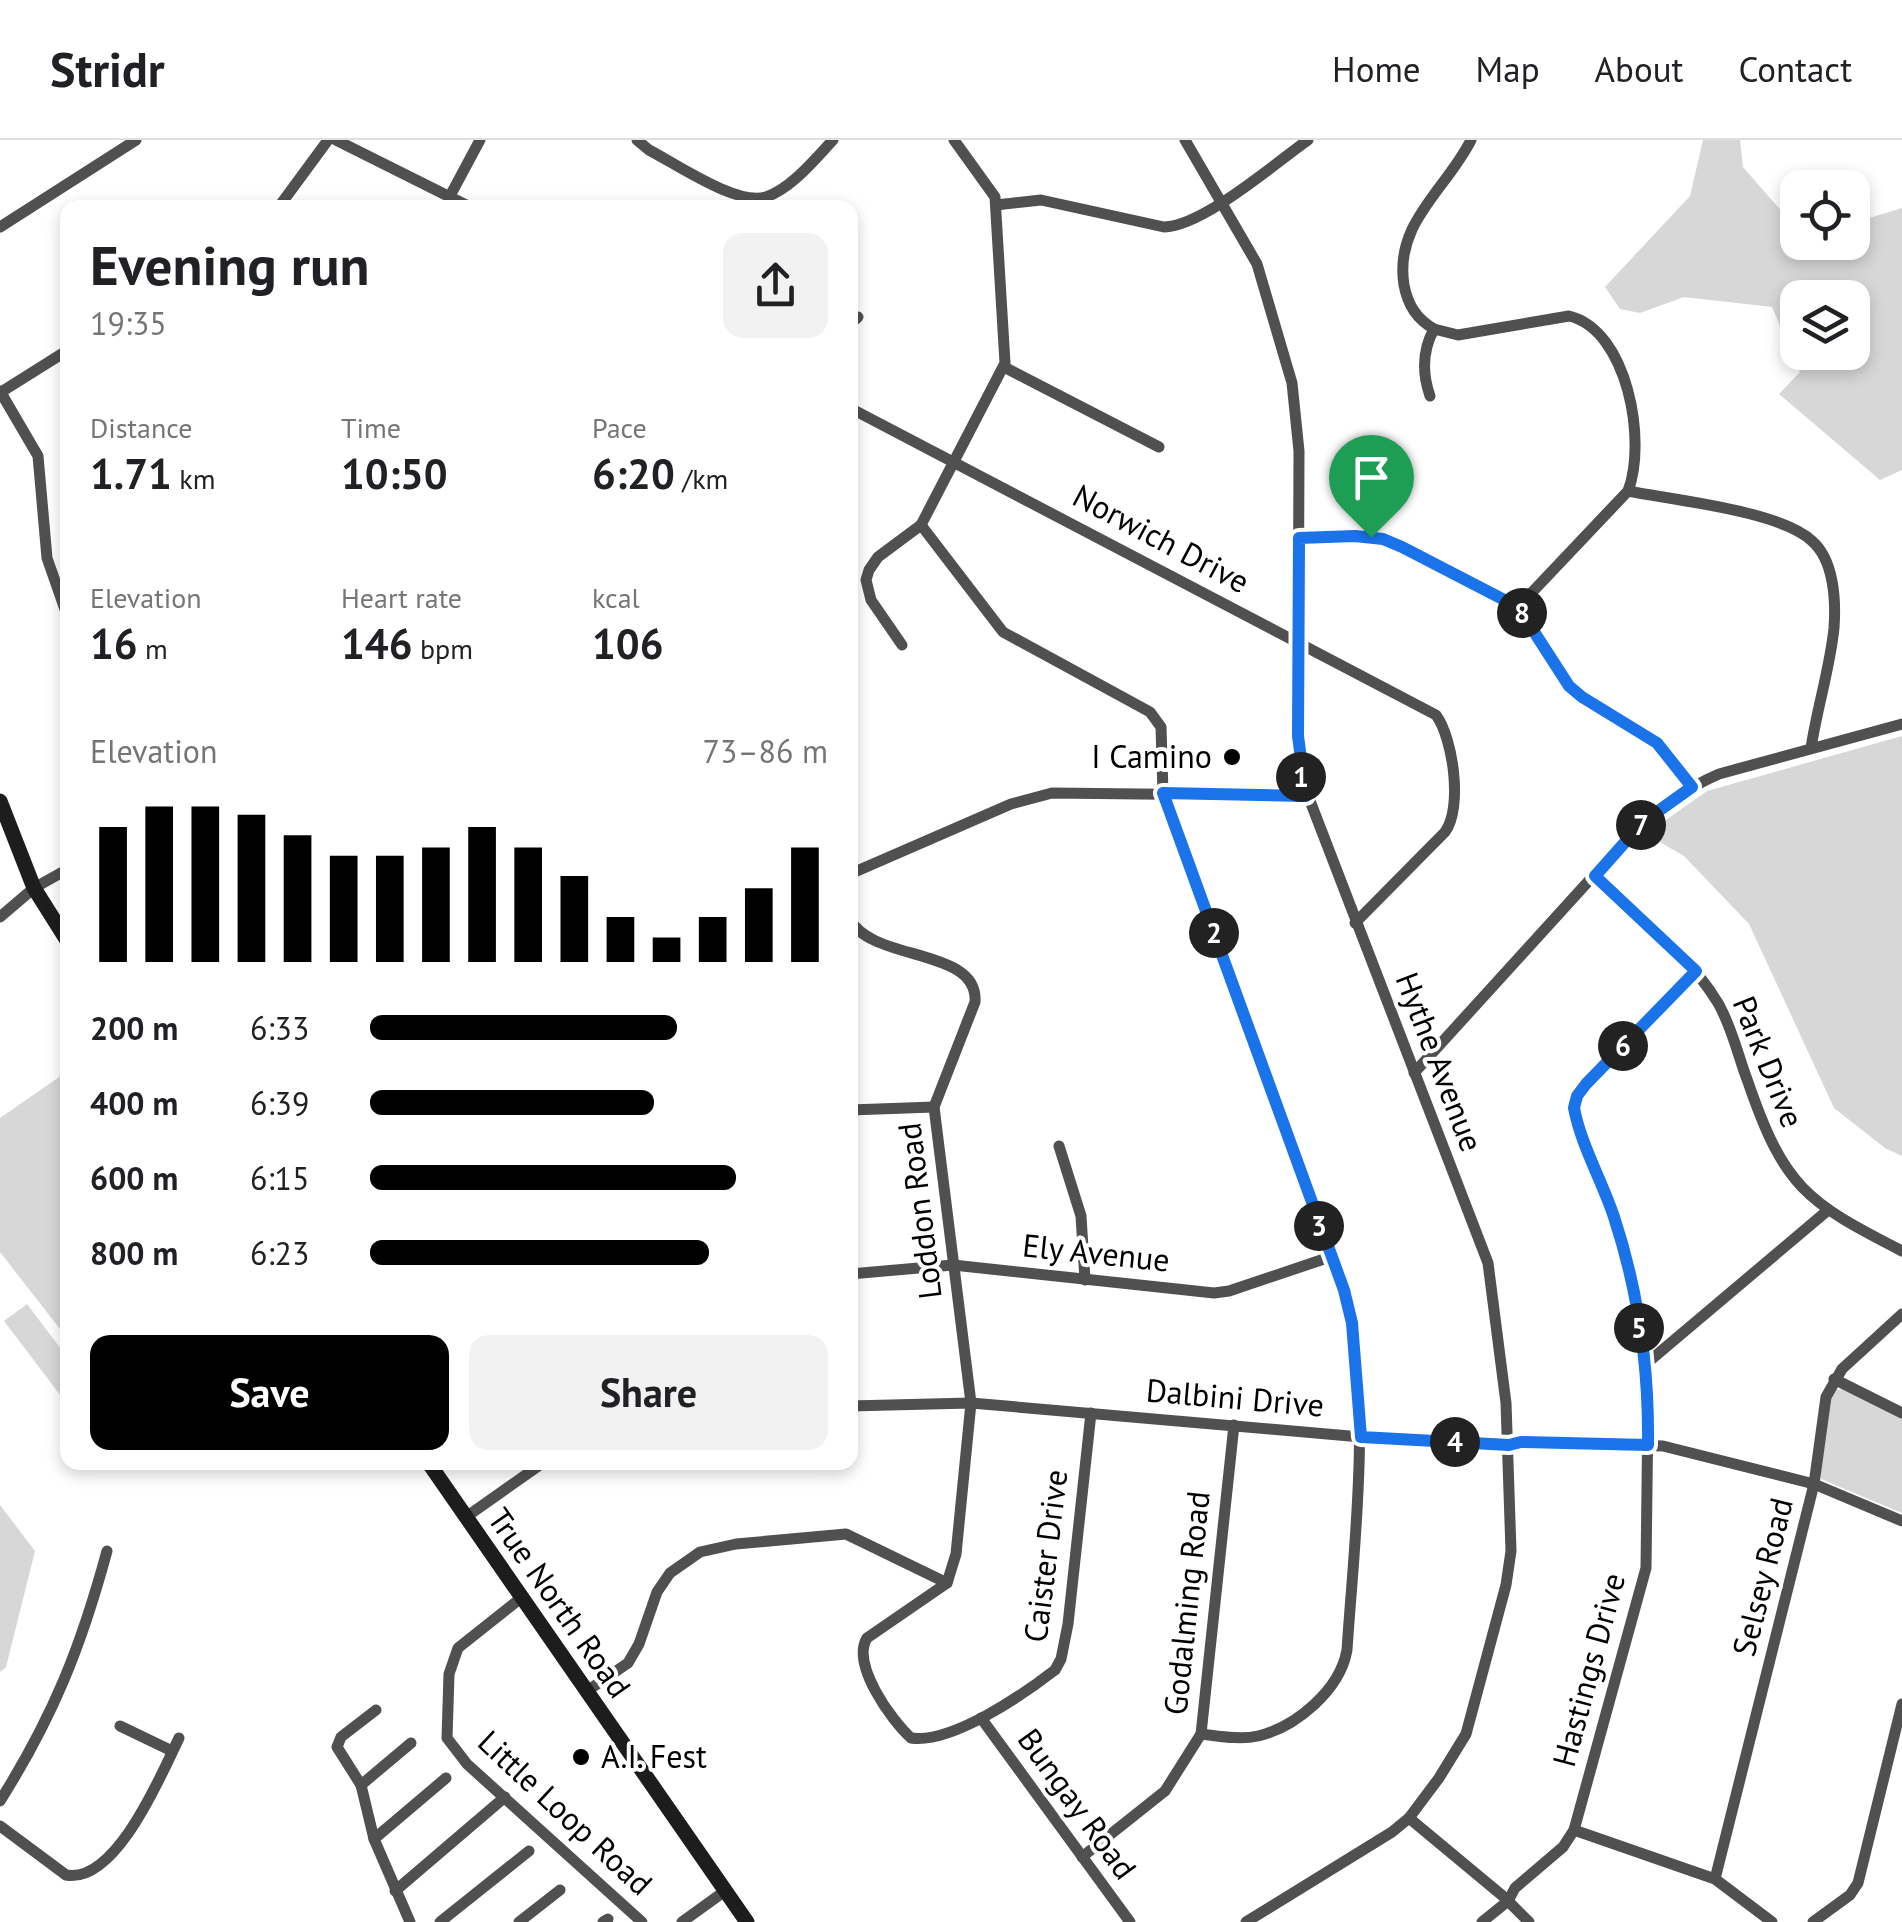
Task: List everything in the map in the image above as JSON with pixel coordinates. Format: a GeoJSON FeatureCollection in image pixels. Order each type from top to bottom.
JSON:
{"type":"FeatureCollection","features":[{"type":"Feature","properties":{"kind":"main road"},"geometry":{"type":"LineString","coordinates":[[0,801],[34,888],[60,929]]}},
{"type":"Feature","properties":{"kind":"main road","name":"True North Road"},"geometry":{"type":"LineString","coordinates":[[434,1470],[746,1922]]}},
{"type":"Feature","properties":{"kind":"street"},"geometry":{"type":"LineString","coordinates":[[0,226],[136,140]]}},
{"type":"Feature","properties":{"kind":"street"},"geometry":{"type":"LineString","coordinates":[[284,200],[332,140],[457,200]]}},
{"type":"Feature","properties":{"kind":"street"},"geometry":{"type":"LineString","coordinates":[[450,196],[480,140]]}},
{"type":"Feature","properties":{"kind":"street"},"geometry":{"type":"LineString","coordinates":[[638,140],[649,150],[734,194],[755,199],[780,190],[833,140]]}},
{"type":"Feature","properties":{"kind":"street"},"geometry":{"type":"LineString","coordinates":[[902,645],[872,600],[866,580],[878,558],[921,525],[1004,367],[996,205],[992,190],[954,140]]}},
{"type":"Feature","properties":{"kind":"street","name":"Hythe Avenue"},"geometry":{"type":"LineString","coordinates":[[1185,140],[1257,264],[1292,384],[1298,428],[1298,736],[1306,796],[1492,1278],[1509,1445],[1510,1567],[1460,1748],[1409,1818],[1392,1832],[1246,1922]]}},
{"type":"Feature","properties":{"kind":"street"},"geometry":{"type":"LineString","coordinates":[[996,205],[1041,200],[1164,227],[1180,226],[1224,203],[1308,140]]}},
{"type":"Feature","properties":{"kind":"street"},"geometry":{"type":"LineString","coordinates":[[1471,140],[1418,216],[1406,242],[1403,274],[1408,302],[1416,316],[1434,329],[1458,335],[1570,316],[1596,330],[1620,367],[1635,439],[1633,478],[1628,491],[1518,607]]}},
{"type":"Feature","properties":{"kind":"street"},"geometry":{"type":"LineString","coordinates":[[1430,396],[1425,382],[1424,353],[1434,329]]}},
{"type":"Feature","properties":{"kind":"street"},"geometry":{"type":"LineString","coordinates":[[60,355],[0,392],[38,456],[47,558],[60,595]]}},
{"type":"Feature","properties":{"kind":"street"},"geometry":{"type":"LineString","coordinates":[[1004,367],[1159,448]]}},
{"type":"Feature","properties":{"kind":"street","name":"Norwich Drive"},"geometry":{"type":"LineString","coordinates":[[858,412],[1430,711],[1442,724],[1447,738],[1456,801],[1453,819],[1445,832],[1355,923]]}},
{"type":"Feature","properties":{"kind":"street"},"geometry":{"type":"LineString","coordinates":[[1628,491],[1759,517],[1802,533],[1816,543],[1831,576],[1834,612],[1829,659],[1810,748]]}},
{"type":"Feature","properties":{"kind":"street"},"geometry":{"type":"LineString","coordinates":[[921,525],[1003,632],[1154,716],[1161,732],[1163,793],[1344,1290],[1352,1323],[1361,1437],[1347,1650],[1338,1677],[1311,1706],[1270,1732],[1252,1737],[1201,1734]]}},
{"type":"Feature","properties":{"kind":"street"},"geometry":{"type":"LineString","coordinates":[[1299,538],[1383,539],[1518,607],[1569,686],[1657,743],[1692,787]]}},
{"type":"Feature","properties":{"kind":"street"},"geometry":{"type":"LineString","coordinates":[[1414,1073],[1643,822],[1692,787],[1734,769],[1902,724]]}},
{"type":"Feature","properties":{"kind":"street"},"geometry":{"type":"LineString","coordinates":[[858,871],[1032,797],[1052,793],[1306,796]]}},
{"type":"Feature","properties":{"kind":"street"},"geometry":{"type":"LineString","coordinates":[[0,916],[34,888],[60,873]]}},
{"type":"Feature","properties":{"kind":"street","name":"Park Drive"},"geometry":{"type":"LineString","coordinates":[[1595,876],[1696,971],[1726,1018],[1765,1132],[1804,1191],[1827,1212],[1902,1251]]}},
{"type":"Feature","properties":{"kind":"street","name":"Loddon Road"},"geometry":{"type":"LineString","coordinates":[[858,930],[862,936],[957,970],[972,982],[976,1002],[934,1106],[970,1403],[956,1554],[947,1583]]}},
{"type":"Feature","properties":{"kind":"street","name":"Hastings Drive"},"geometry":{"type":"LineString","coordinates":[[1482,1922],[1563,1848],[1574,1830],[1641,1595],[1647,1545],[1646,1363],[1615,1220],[1574,1108],[1586,1084],[1696,971]]}},
{"type":"Feature","properties":{"kind":"street"},"geometry":{"type":"LineString","coordinates":[[858,1110],[934,1106]]}},
{"type":"Feature","properties":{"kind":"street"},"geometry":{"type":"LineString","coordinates":[[1059,1146],[1082,1216],[1085,1280]]}},
{"type":"Feature","properties":{"kind":"street"},"geometry":{"type":"LineString","coordinates":[[1646,1363],[1827,1212]]}},
{"type":"Feature","properties":{"kind":"street","name":"Ely Avenue"},"geometry":{"type":"LineString","coordinates":[[858,1273],[953,1265],[1214,1293],[1330,1257]]}},
{"type":"Feature","properties":{"kind":"street"},"geometry":{"type":"LineString","coordinates":[[1902,1314],[1834,1378],[1902,1414]]}},
{"type":"Feature","properties":{"kind":"street","name":"Selsey Road"},"geometry":{"type":"LineString","coordinates":[[1715,1879],[1814,1484],[1824,1403],[1834,1378]]}},
{"type":"Feature","properties":{"kind":"street","name":"Dalbini Drive"},"geometry":{"type":"LineString","coordinates":[[858,1406],[970,1403],[1361,1437],[1509,1445],[1648,1445],[1686,1450],[1814,1484],[1902,1521]]}},
{"type":"Feature","properties":{"kind":"street","name":"Caister Drive"},"geometry":{"type":"LineString","coordinates":[[947,1583],[867,1638],[862,1647],[868,1676],[904,1731],[918,1739],[980,1718],[1046,1677],[1061,1659],[1091,1413]]}},
{"type":"Feature","properties":{"kind":"street","name":"Godalming Road"},"geometry":{"type":"LineString","coordinates":[[1082,1858],[1165,1791],[1201,1734],[1234,1425]]}},
{"type":"Feature","properties":{"kind":"street"},"geometry":{"type":"LineString","coordinates":[[466,1517],[533,1470]]}},
{"type":"Feature","properties":{"kind":"street"},"geometry":{"type":"LineString","coordinates":[[586,1691],[628,1664],[640,1644],[656,1592],[670,1573],[700,1552],[736,1544],[846,1534],[947,1583]]}},
{"type":"Feature","properties":{"kind":"street"},"geometry":{"type":"LineString","coordinates":[[0,1801],[58,1700],[87,1624],[106,1551]]}},
{"type":"Feature","properties":{"kind":"street","name":"Little Loop Road"},"geometry":{"type":"LineString","coordinates":[[521,1598],[458,1648],[447,1698],[447,1738],[454,1750],[642,1922]]}},
{"type":"Feature","properties":{"kind":"street"},"geometry":{"type":"LineString","coordinates":[[1813,1922],[1847,1898],[1858,1883],[1902,1704]]}},
{"type":"Feature","properties":{"kind":"street"},"geometry":{"type":"LineString","coordinates":[[376,1710],[338,1741],[339,1752],[361,1785],[374,1838],[410,1922]]}},
{"type":"Feature","properties":{"kind":"street","name":"Bungay Road"},"geometry":{"type":"LineString","coordinates":[[980,1718],[1130,1922]]}},
{"type":"Feature","properties":{"kind":"street"},"geometry":{"type":"LineString","coordinates":[[120,1726],[172,1751]]}},
{"type":"Feature","properties":{"kind":"street"},"geometry":{"type":"LineString","coordinates":[[0,1826],[66,1875],[84,1873],[118,1848],[129,1834],[178,1738]]}},
{"type":"Feature","properties":{"kind":"street"},"geometry":{"type":"LineString","coordinates":[[361,1785],[411,1743]]}},
{"type":"Feature","properties":{"kind":"street"},"geometry":{"type":"LineString","coordinates":[[374,1838],[446,1778]]}},
{"type":"Feature","properties":{"kind":"street"},"geometry":{"type":"LineString","coordinates":[[395,1891],[504,1797]]}},
{"type":"Feature","properties":{"kind":"street"},"geometry":{"type":"LineString","coordinates":[[1409,1818],[1529,1922]]}},
{"type":"Feature","properties":{"kind":"street"},"geometry":{"type":"LineString","coordinates":[[1574,1830],[1715,1879],[1772,1922]]}},
{"type":"Feature","properties":{"kind":"street"},"geometry":{"type":"LineString","coordinates":[[440,1922],[529,1852]]}},
{"type":"Feature","properties":{"kind":"street"},"geometry":{"type":"LineString","coordinates":[[519,1922],[560,1890]]}},
{"type":"Feature","properties":{"kind":"street"},"geometry":{"type":"LineString","coordinates":[[682,1922],[725,1891]]}},
{"type":"Feature","properties":{"kind":"shaded area"},"geometry":{"type":"Polygon","coordinates":[[[1703,140],[1740,140],[1743,167],[1780,209],[1780,260],[1870,260],[1870,218],[1902,208],[1902,470],[1880,480],[1779,394],[1799,370],[1870,370],[1870,280],[1780,280],[1780,326],[1772,307],[1684,297],[1640,313],[1620,309],[1605,287],[1690,196],[1703,140]]]}},
{"type":"Feature","properties":{"kind":"shaded area"},"geometry":{"type":"Polygon","coordinates":[[[1902,736],[1902,1156],[1885,1148],[1834,1108],[1749,924],[1684,856],[1646,834],[1707,791],[1902,736]]]}},
{"type":"Feature","properties":{"kind":"shaded area"},"geometry":{"type":"Polygon","coordinates":[[[60,1076],[60,1329],[0,1252],[0,1118],[60,1076]]]}},
{"type":"Feature","properties":{"kind":"shaded area"},"geometry":{"type":"Polygon","coordinates":[[[27,1304],[60,1348],[60,1395],[4,1321],[27,1304]]]}},
{"type":"Feature","properties":{"kind":"shaded area"},"geometry":{"type":"Polygon","coordinates":[[[1842,1389],[1902,1419],[1902,1513],[1821,1479],[1823,1414],[1835,1390],[1842,1389]]]}},
{"type":"Feature","properties":{"kind":"shaded area"},"geometry":{"type":"Polygon","coordinates":[[[0,1505],[35,1551],[6,1667],[0,1672],[0,1505]]]}},
{"type":"Feature","properties":{"kind":"place","name":"I Camino"},"geometry":{"type":"Point","coordinates":[1232,757]}},
{"type":"Feature","properties":{"kind":"place","name":"A.I. Fest"},"geometry":{"type":"Point","coordinates":[581,1757]}},
{"type":"Feature","properties":{"kind":"route"},"geometry":{"type":"LineString","coordinates":[[1371,537],[1451,571],[1518,607],[1569,686],[1657,743],[1692,787],[1643,822],[1595,876],[1696,971],[1586,1084],[1574,1108],[1615,1220],[1626,1267],[1646,1363],[1648,1445],[1509,1445],[1361,1437],[1352,1323],[1344,1290],[1163,793],[1306,796],[1298,736],[1299,538],[1371,537]]}}]}
